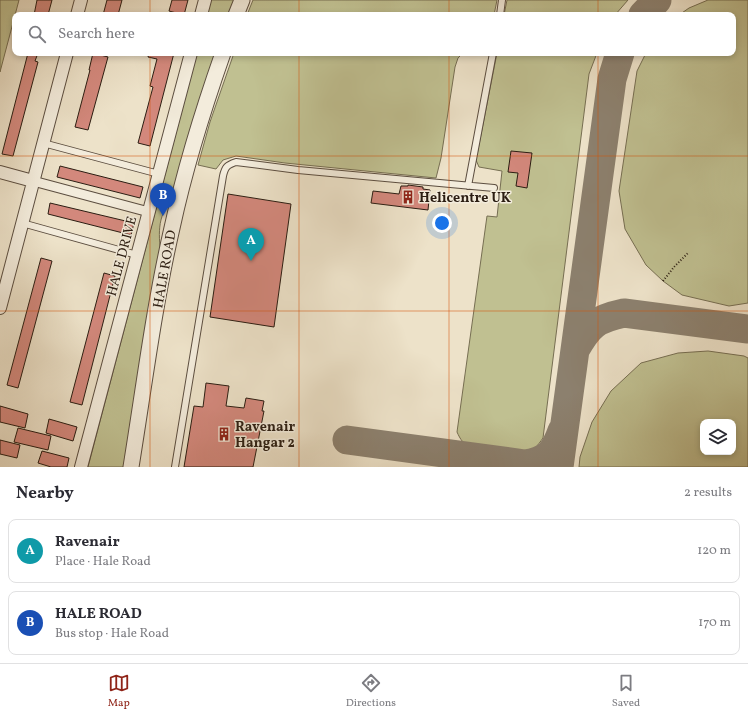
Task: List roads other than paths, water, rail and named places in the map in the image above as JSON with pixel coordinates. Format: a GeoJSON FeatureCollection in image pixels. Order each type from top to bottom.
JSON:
{"type":"FeatureCollection","features":[{"type":"Feature","properties":{"kind":"street"},"geometry":{"type":"LineString","coordinates":[[78,12],[81,0]]}},
{"type":"Feature","properties":{"kind":"street"},"geometry":{"type":"LineString","coordinates":[[202,12],[205,0]]}},
{"type":"Feature","properties":{"kind":"street"},"geometry":{"type":"LineString","coordinates":[[237,12],[242,0]]}},
{"type":"Feature","properties":{"kind":"street"},"geometry":{"type":"LineString","coordinates":[[0,308],[66,56]]}},
{"type":"Feature","properties":{"kind":"street","name":"HALE DRIVE"},"geometry":{"type":"LineString","coordinates":[[81,467],[190,56]]}},
{"type":"Feature","properties":{"kind":"street","name":"HALE ROAD"},"geometry":{"type":"LineString","coordinates":[[131,467],[153,331],[172,229],[199,123],[222,56]]}},
{"type":"Feature","properties":{"kind":"street"},"geometry":{"type":"LineString","coordinates":[[0,172],[148,212]]}},
{"type":"Feature","properties":{"kind":"lane"},"geometry":{"type":"LineString","coordinates":[[500,12],[502,0]]}},
{"type":"Feature","properties":{"kind":"lane"},"geometry":{"type":"LineString","coordinates":[[468,186],[491,56]]}},
{"type":"Feature","properties":{"kind":"lane"},"geometry":{"type":"LineString","coordinates":[[44,143],[159,174]]}},
{"type":"Feature","properties":{"kind":"lane"},"geometry":{"type":"LineString","coordinates":[[175,467],[223,176],[227,165],[236,162],[494,188]]}},
{"type":"Feature","properties":{"kind":"lane"},"geometry":{"type":"LineString","coordinates":[[22,223],[137,255]]}},
{"type":"Feature","properties":{"kind":"place","name":"Helicentre UK"},"geometry":{"type":"Point","coordinates":[408,197]}},
{"type":"Feature","properties":{"kind":"place","name":"HALE ROAD"},"geometry":{"type":"Point","coordinates":[163,216]}},
{"type":"Feature","properties":{"kind":"place","name":"Ravenair"},"geometry":{"type":"Point","coordinates":[251,261]}},
{"type":"Feature","properties":{"kind":"place","name":"Ravenair Hangar 2"},"geometry":{"type":"Point","coordinates":[224,434]}}]}
